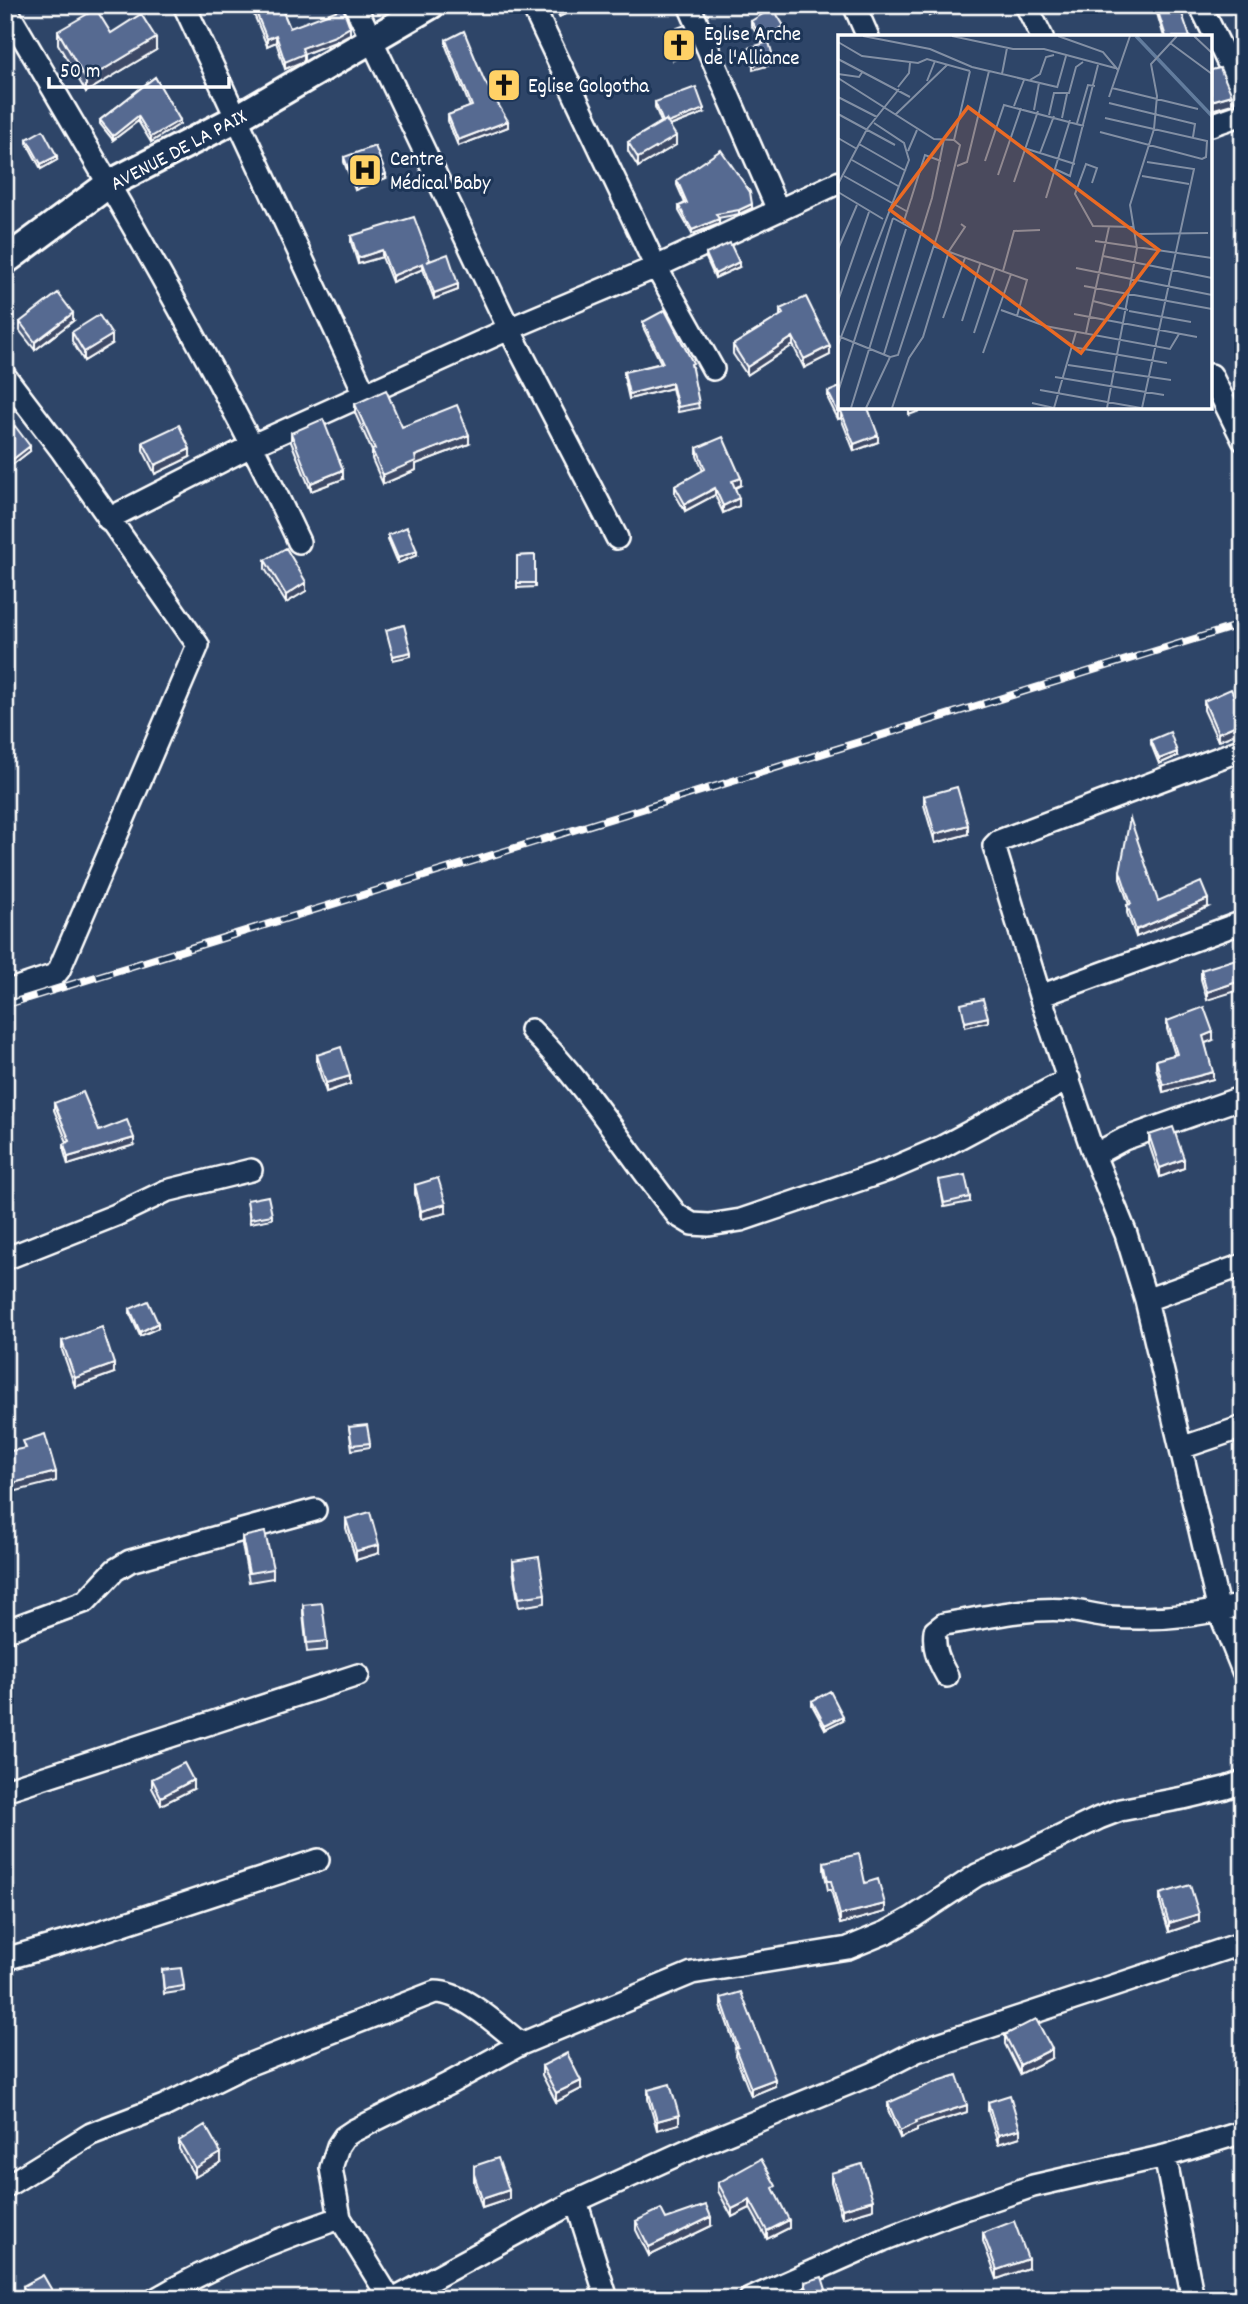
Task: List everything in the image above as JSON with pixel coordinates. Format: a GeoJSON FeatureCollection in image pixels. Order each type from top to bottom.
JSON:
{"type":"FeatureCollection","features":[{"type":"Feature","properties":{"kind":"street"},"geometry":{"type":"LineString","coordinates":[[184,5],[365,394]]}},
{"type":"Feature","properties":{"kind":"street"},"geometry":{"type":"LineString","coordinates":[[355,5],[509,329],[617,538]]}},
{"type":"Feature","properties":{"kind":"street","name":"AVENUE DE LA PAIX"},"geometry":{"type":"LineString","coordinates":[[5,261],[109,184],[237,118],[431,5]]}},
{"type":"Feature","properties":{"kind":"street"},"geometry":{"type":"LineString","coordinates":[[532,5],[656,267],[713,369]]}},
{"type":"Feature","properties":{"kind":"street"},"geometry":{"type":"LineString","coordinates":[[689,5],[778,211]]}},
{"type":"Feature","properties":{"kind":"street"},"geometry":{"type":"LineString","coordinates":[[854,5],[867,35]]}},
{"type":"Feature","properties":{"kind":"street"},"geometry":{"type":"LineString","coordinates":[[1026,5],[1041,35]]}},
{"type":"Feature","properties":{"kind":"street"},"geometry":{"type":"LineString","coordinates":[[1200,5],[1243,93]]}},
{"type":"Feature","properties":{"kind":"street"},"geometry":{"type":"LineString","coordinates":[[5,7],[109,184],[253,444],[299,542]]}},
{"type":"Feature","properties":{"kind":"street"},"geometry":{"type":"LineString","coordinates":[[1213,124],[1243,114]]}},
{"type":"Feature","properties":{"kind":"street"},"geometry":{"type":"LineString","coordinates":[[108,519],[253,444],[509,329],[656,267],[838,183]]}},
{"type":"Feature","properties":{"kind":"street"},"geometry":{"type":"LineString","coordinates":[[5,376],[62,451],[198,645],[59,971],[55,975],[5,992]]}},
{"type":"Feature","properties":{"kind":"street"},"geometry":{"type":"LineString","coordinates":[[1213,379],[1243,440]]}},
{"type":"Feature","properties":{"kind":"street"},"geometry":{"type":"LineString","coordinates":[[1243,749],[999,841],[994,846],[1040,996],[1094,1155],[1126,1234],[1146,1300],[1219,1611],[1243,1671]]}},
{"type":"Feature","properties":{"kind":"street"},"geometry":{"type":"LineString","coordinates":[[1040,996],[1243,922]]}},
{"type":"Feature","properties":{"kind":"street"},"geometry":{"type":"LineString","coordinates":[[531,1030],[554,1052],[581,1086],[677,1215],[692,1224],[709,1225],[741,1220],[891,1169],[940,1148],[1069,1079]]}},
{"type":"Feature","properties":{"kind":"street"},"geometry":{"type":"LineString","coordinates":[[1094,1155],[1124,1139],[1243,1097]]}},
{"type":"Feature","properties":{"kind":"street"},"geometry":{"type":"LineString","coordinates":[[5,1259],[116,1215],[166,1191],[251,1170]]}},
{"type":"Feature","properties":{"kind":"street"},"geometry":{"type":"LineString","coordinates":[[1146,1300],[1243,1265]]}},
{"type":"Feature","properties":{"kind":"street"},"geometry":{"type":"LineString","coordinates":[[1181,1448],[1243,1427]]}},
{"type":"Feature","properties":{"kind":"street"},"geometry":{"type":"LineString","coordinates":[[5,1632],[86,1601],[115,1570],[130,1561],[315,1510]]}},
{"type":"Feature","properties":{"kind":"street"},"geometry":{"type":"LineString","coordinates":[[947,1676],[934,1644],[936,1631],[944,1624],[1035,1611],[1066,1610],[1108,1617],[1144,1617],[1219,1611],[1243,1605]]}},
{"type":"Feature","properties":{"kind":"street"},"geometry":{"type":"LineString","coordinates":[[5,1790],[359,1675]]}},
{"type":"Feature","properties":{"kind":"street"},"geometry":{"type":"LineString","coordinates":[[1243,1782],[1215,1791],[1120,1810],[1099,1818],[1023,1856],[977,1875],[887,1932],[848,1948],[692,1973],[521,2044],[344,2137],[333,2156],[331,2168],[340,2218],[393,2299],[576,2201],[701,2144],[872,2074],[917,2051],[1243,1943]]}},
{"type":"Feature","properties":{"kind":"street"},"geometry":{"type":"LineString","coordinates":[[5,1959],[93,1934],[318,1860]]}},
{"type":"Feature","properties":{"kind":"street"},"geometry":{"type":"LineString","coordinates":[[5,2187],[91,2134],[164,2106],[244,2066],[435,1992],[445,1992],[458,1997],[521,2044]]}},
{"type":"Feature","properties":{"kind":"street"},"geometry":{"type":"LineString","coordinates":[[750,2299],[829,2263],[950,2214],[1033,2186],[1165,2156],[1243,2132]]}},
{"type":"Feature","properties":{"kind":"street"},"geometry":{"type":"LineString","coordinates":[[1165,2156],[1194,2299]]}},
{"type":"Feature","properties":{"kind":"street"},"geometry":{"type":"LineString","coordinates":[[576,2201],[607,2299]]}},
{"type":"Feature","properties":{"kind":"street"},"geometry":{"type":"LineString","coordinates":[[156,2299],[241,2256],[340,2218]]}},
{"type":"Feature","properties":{"kind":"building"},"geometry":{"type":"Polygon","coordinates":[[[253,5],[280,5],[290,28],[343,8],[350,27],[335,36],[302,48],[304,54],[285,62],[276,35],[267,39],[253,5]]]}},
{"type":"Feature","properties":{"kind":"building"},"geometry":{"type":"Polygon","coordinates":[[[555,5],[575,5],[559,13],[555,5]]]}},
{"type":"Feature","properties":{"kind":"building"},"geometry":{"type":"Polygon","coordinates":[[[926,5],[943,5],[929,12],[926,5]]]}},
{"type":"Feature","properties":{"kind":"building"},"geometry":{"type":"Polygon","coordinates":[[[1156,5],[1179,5],[1189,35],[1165,35],[1156,5]]]}},
{"type":"Feature","properties":{"kind":"building"},"geometry":{"type":"Polygon","coordinates":[[[773,8],[784,26],[763,39],[751,21],[773,8]]]}},
{"type":"Feature","properties":{"kind":"building"},"geometry":{"type":"Polygon","coordinates":[[[96,9],[111,33],[141,14],[156,38],[86,80],[58,31],[96,9]]]}},
{"type":"Feature","properties":{"kind":"building","name":"Eglise Arche de l'Alliance"},"geometry":{"type":"Polygon","coordinates":[[[685,25],[693,47],[673,55],[664,33],[685,25]]]}},
{"type":"Feature","properties":{"kind":"building"},"geometry":{"type":"Polygon","coordinates":[[[464,31],[484,80],[508,121],[458,140],[448,115],[472,106],[446,40],[464,31]]]}},
{"type":"Feature","properties":{"kind":"building"},"geometry":{"type":"Polygon","coordinates":[[[769,42],[774,60],[753,66],[748,48],[769,42]]]}},
{"type":"Feature","properties":{"kind":"building"},"geometry":{"type":"Polygon","coordinates":[[[1220,68],[1232,95],[1213,100],[1213,70],[1220,68]]]}},
{"type":"Feature","properties":{"kind":"building"},"geometry":{"type":"Polygon","coordinates":[[[155,77],[180,120],[151,137],[138,116],[113,136],[100,120],[155,77]]]}},
{"type":"Feature","properties":{"kind":"building"},"geometry":{"type":"Polygon","coordinates":[[[696,87],[704,109],[668,123],[666,120],[663,122],[655,102],[696,87]]]}},
{"type":"Feature","properties":{"kind":"building"},"geometry":{"type":"Polygon","coordinates":[[[666,120],[676,136],[638,158],[628,142],[666,120]]]}},
{"type":"Feature","properties":{"kind":"building"},"geometry":{"type":"Polygon","coordinates":[[[43,130],[57,156],[41,164],[27,139],[43,130]]]}},
{"type":"Feature","properties":{"kind":"building","name":"Centre Médical Baby"},"geometry":{"type":"Polygon","coordinates":[[[375,146],[386,174],[355,186],[344,157],[375,146]]]}},
{"type":"Feature","properties":{"kind":"building"},"geometry":{"type":"Polygon","coordinates":[[[721,150],[750,192],[752,204],[739,210],[716,214],[719,219],[692,230],[679,206],[687,203],[677,180],[721,150]]]}},
{"type":"Feature","properties":{"kind":"building"},"geometry":{"type":"Polygon","coordinates":[[[414,217],[430,260],[427,262],[448,254],[458,284],[434,293],[423,263],[392,276],[382,250],[358,258],[351,236],[414,217]]]}},
{"type":"Feature","properties":{"kind":"building"},"geometry":{"type":"Polygon","coordinates":[[[730,243],[739,262],[715,274],[706,254],[730,243]]]}},
{"type":"Feature","properties":{"kind":"building"},"geometry":{"type":"Polygon","coordinates":[[[58,293],[73,313],[35,342],[20,322],[58,293]]]}},
{"type":"Feature","properties":{"kind":"building"},"geometry":{"type":"Polygon","coordinates":[[[806,297],[830,346],[804,359],[793,337],[747,367],[733,345],[783,314],[780,309],[806,297]]]}},
{"type":"Feature","properties":{"kind":"building"},"geometry":{"type":"Polygon","coordinates":[[[665,310],[693,363],[691,364],[699,403],[678,407],[672,383],[629,394],[624,372],[663,363],[643,322],[665,310]]]}},
{"type":"Feature","properties":{"kind":"building"},"geometry":{"type":"Polygon","coordinates":[[[99,315],[112,335],[84,352],[72,332],[99,315]]]}},
{"type":"Feature","properties":{"kind":"building"},"geometry":{"type":"Polygon","coordinates":[[[838,388],[838,410],[869,410],[878,435],[854,444],[841,411],[838,412],[828,392],[838,388]]]}},
{"type":"Feature","properties":{"kind":"building"},"geometry":{"type":"Polygon","coordinates":[[[386,390],[402,427],[457,405],[469,435],[415,456],[416,461],[383,475],[355,404],[386,390]]]}},
{"type":"Feature","properties":{"kind":"building"},"geometry":{"type":"Polygon","coordinates":[[[323,419],[343,470],[311,483],[291,433],[323,419]]]}},
{"type":"Feature","properties":{"kind":"building"},"geometry":{"type":"Polygon","coordinates":[[[179,425],[190,449],[155,465],[143,442],[179,425]]]}},
{"type":"Feature","properties":{"kind":"building"},"geometry":{"type":"Polygon","coordinates":[[[15,426],[30,446],[12,460],[5,451],[5,434],[15,426]]]}},
{"type":"Feature","properties":{"kind":"building"},"geometry":{"type":"Polygon","coordinates":[[[723,437],[741,478],[732,481],[739,498],[723,506],[715,488],[685,504],[675,486],[705,469],[697,448],[723,437]]]}},
{"type":"Feature","properties":{"kind":"building"},"geometry":{"type":"Polygon","coordinates":[[[407,527],[417,551],[398,558],[388,535],[407,527]]]}},
{"type":"Feature","properties":{"kind":"building"},"geometry":{"type":"Polygon","coordinates":[[[286,548],[306,582],[286,595],[265,560],[286,548]]]}},
{"type":"Feature","properties":{"kind":"building"},"geometry":{"type":"Polygon","coordinates":[[[535,555],[535,583],[517,583],[517,556],[535,555]]]}},
{"type":"Feature","properties":{"kind":"building"},"geometry":{"type":"Polygon","coordinates":[[[404,625],[411,652],[393,656],[386,630],[404,625]]]}},
{"type":"Feature","properties":{"kind":"building"},"geometry":{"type":"Polygon","coordinates":[[[1231,689],[1243,722],[1218,733],[1204,701],[1231,689]]]}},
{"type":"Feature","properties":{"kind":"building"},"geometry":{"type":"Polygon","coordinates":[[[1170,732],[1177,752],[1159,759],[1151,740],[1170,732]]]}},
{"type":"Feature","properties":{"kind":"building"},"geometry":{"type":"Polygon","coordinates":[[[957,787],[968,825],[935,834],[924,796],[957,787]]]}},
{"type":"Feature","properties":{"kind":"building"},"geometry":{"type":"Polygon","coordinates":[[[1130,818],[1158,901],[1201,882],[1208,899],[1136,930],[1127,905],[1131,904],[1120,871],[1130,818]]]}},
{"type":"Feature","properties":{"kind":"building"},"geometry":{"type":"Polygon","coordinates":[[[1236,959],[1243,980],[1207,992],[1201,970],[1236,959]]]}},
{"type":"Feature","properties":{"kind":"building"},"geometry":{"type":"Polygon","coordinates":[[[983,999],[988,1017],[965,1022],[961,1004],[983,999]]]}},
{"type":"Feature","properties":{"kind":"building"},"geometry":{"type":"Polygon","coordinates":[[[1204,1007],[1213,1032],[1203,1036],[1213,1072],[1163,1085],[1156,1060],[1177,1054],[1167,1021],[1204,1007]]]}},
{"type":"Feature","properties":{"kind":"building"},"geometry":{"type":"Polygon","coordinates":[[[341,1047],[350,1076],[326,1083],[317,1055],[341,1047]]]}},
{"type":"Feature","properties":{"kind":"building"},"geometry":{"type":"Polygon","coordinates":[[[83,1092],[99,1131],[127,1120],[134,1138],[68,1157],[64,1144],[70,1141],[54,1103],[83,1092]]]}},
{"type":"Feature","properties":{"kind":"building"},"geometry":{"type":"Polygon","coordinates":[[[1173,1127],[1184,1159],[1160,1168],[1149,1135],[1173,1127]]]}},
{"type":"Feature","properties":{"kind":"building"},"geometry":{"type":"Polygon","coordinates":[[[965,1175],[970,1197],[944,1203],[939,1180],[965,1175]]]}},
{"type":"Feature","properties":{"kind":"building"},"geometry":{"type":"Polygon","coordinates":[[[438,1178],[446,1204],[421,1211],[415,1185],[438,1178]]]}},
{"type":"Feature","properties":{"kind":"building"},"geometry":{"type":"Polygon","coordinates":[[[268,1196],[272,1215],[250,1219],[247,1200],[268,1196]]]}},
{"type":"Feature","properties":{"kind":"building"},"geometry":{"type":"Polygon","coordinates":[[[148,1301],[158,1323],[140,1332],[130,1309],[148,1301]]]}},
{"type":"Feature","properties":{"kind":"building"},"geometry":{"type":"Polygon","coordinates":[[[102,1327],[114,1364],[75,1378],[62,1341],[102,1327]]]}},
{"type":"Feature","properties":{"kind":"building"},"geometry":{"type":"Polygon","coordinates":[[[367,1425],[370,1443],[352,1445],[349,1427],[367,1425]]]}},
{"type":"Feature","properties":{"kind":"building"},"geometry":{"type":"Polygon","coordinates":[[[45,1434],[56,1472],[5,1485],[5,1452],[26,1448],[23,1441],[45,1434]]]}},
{"type":"Feature","properties":{"kind":"building"},"geometry":{"type":"Polygon","coordinates":[[[370,1512],[379,1545],[356,1551],[346,1519],[370,1512]]]}},
{"type":"Feature","properties":{"kind":"building"},"geometry":{"type":"Polygon","coordinates":[[[265,1532],[273,1569],[249,1573],[242,1537],[265,1532]]]}},
{"type":"Feature","properties":{"kind":"building"},"geometry":{"type":"Polygon","coordinates":[[[539,1557],[545,1594],[519,1598],[513,1561],[539,1557]]]}},
{"type":"Feature","properties":{"kind":"building"},"geometry":{"type":"Polygon","coordinates":[[[322,1603],[327,1641],[307,1643],[303,1605],[322,1603]]]}},
{"type":"Feature","properties":{"kind":"building"},"geometry":{"type":"Polygon","coordinates":[[[830,1691],[843,1716],[825,1725],[812,1701],[830,1691]]]}},
{"type":"Feature","properties":{"kind":"building"},"geometry":{"type":"Polygon","coordinates":[[[184,1763],[193,1780],[161,1797],[152,1779],[184,1763]]]}},
{"type":"Feature","properties":{"kind":"building"},"geometry":{"type":"Polygon","coordinates":[[[859,1854],[865,1883],[878,1879],[885,1904],[840,1915],[824,1862],[859,1854]]]}},
{"type":"Feature","properties":{"kind":"building"},"geometry":{"type":"Polygon","coordinates":[[[1190,1885],[1199,1914],[1169,1923],[1160,1894],[1190,1885]]]}},
{"type":"Feature","properties":{"kind":"building"},"geometry":{"type":"Polygon","coordinates":[[[181,1968],[184,1986],[164,1989],[162,1970],[181,1968]]]}},
{"type":"Feature","properties":{"kind":"building"},"geometry":{"type":"Polygon","coordinates":[[[741,1992],[775,2079],[751,2088],[735,2048],[738,2047],[721,1998],[741,1992]]]}},
{"type":"Feature","properties":{"kind":"building"},"geometry":{"type":"Polygon","coordinates":[[[1036,2019],[1052,2049],[1020,2065],[1005,2035],[1036,2019]]]}},
{"type":"Feature","properties":{"kind":"building"},"geometry":{"type":"Polygon","coordinates":[[[567,2053],[581,2081],[556,2093],[542,2066],[567,2053]]]}},
{"type":"Feature","properties":{"kind":"building"},"geometry":{"type":"Polygon","coordinates":[[[957,2075],[967,2105],[916,2121],[917,2123],[900,2131],[888,2103],[957,2075]]]}},
{"type":"Feature","properties":{"kind":"building"},"geometry":{"type":"Polygon","coordinates":[[[670,2084],[679,2115],[657,2121],[648,2090],[670,2084]]]}},
{"type":"Feature","properties":{"kind":"building"},"geometry":{"type":"Polygon","coordinates":[[[1010,2095],[1020,2129],[998,2135],[988,2102],[1010,2095]]]}},
{"type":"Feature","properties":{"kind":"building"},"geometry":{"type":"Polygon","coordinates":[[[205,2125],[221,2153],[195,2168],[179,2141],[205,2125]]]}},
{"type":"Feature","properties":{"kind":"building"},"geometry":{"type":"Polygon","coordinates":[[[498,2158],[509,2190],[482,2199],[474,2166],[498,2158]]]}},
{"type":"Feature","properties":{"kind":"building"},"geometry":{"type":"Polygon","coordinates":[[[761,2159],[776,2186],[773,2188],[789,2220],[767,2231],[750,2200],[732,2209],[718,2183],[761,2159]]]}},
{"type":"Feature","properties":{"kind":"building"},"geometry":{"type":"Polygon","coordinates":[[[862,2164],[873,2200],[842,2209],[831,2173],[862,2164]]]}},
{"type":"Feature","properties":{"kind":"building"},"geometry":{"type":"Polygon","coordinates":[[[706,2205],[711,2217],[649,2247],[636,2221],[661,2209],[666,2219],[706,2205]]]}},
{"type":"Feature","properties":{"kind":"building"},"geometry":{"type":"Polygon","coordinates":[[[1014,2221],[1028,2259],[997,2270],[983,2233],[1014,2221]]]}},
{"type":"Feature","properties":{"kind":"building"},"geometry":{"type":"Polygon","coordinates":[[[43,2275],[57,2299],[30,2299],[23,2286],[43,2275]]]}},
{"type":"Feature","properties":{"kind":"building"},"geometry":{"type":"Polygon","coordinates":[[[822,2277],[829,2299],[810,2299],[805,2282],[822,2277]]]}},
{"type":"Feature","properties":{"kind":"building"},"geometry":{"type":"Polygon","coordinates":[[[1047,2293],[1049,2299],[1030,2299],[1047,2293]]]}},
{"type":"Feature","properties":{"kind":"railway"},"geometry":{"type":"LineString","coordinates":[[5,1005],[1243,624]]}},
{"type":"Feature","properties":{"kind":"place","name":"Eglise Arche de l'Alliance"},"geometry":{"type":"Point","coordinates":[679,45]}},
{"type":"Feature","properties":{"kind":"place","name":"Eglise Golgotha"},"geometry":{"type":"Point","coordinates":[504,85]}},
{"type":"Feature","properties":{"kind":"place","name":"Centre Médical Baby"},"geometry":{"type":"Point","coordinates":[365,170]}}]}
